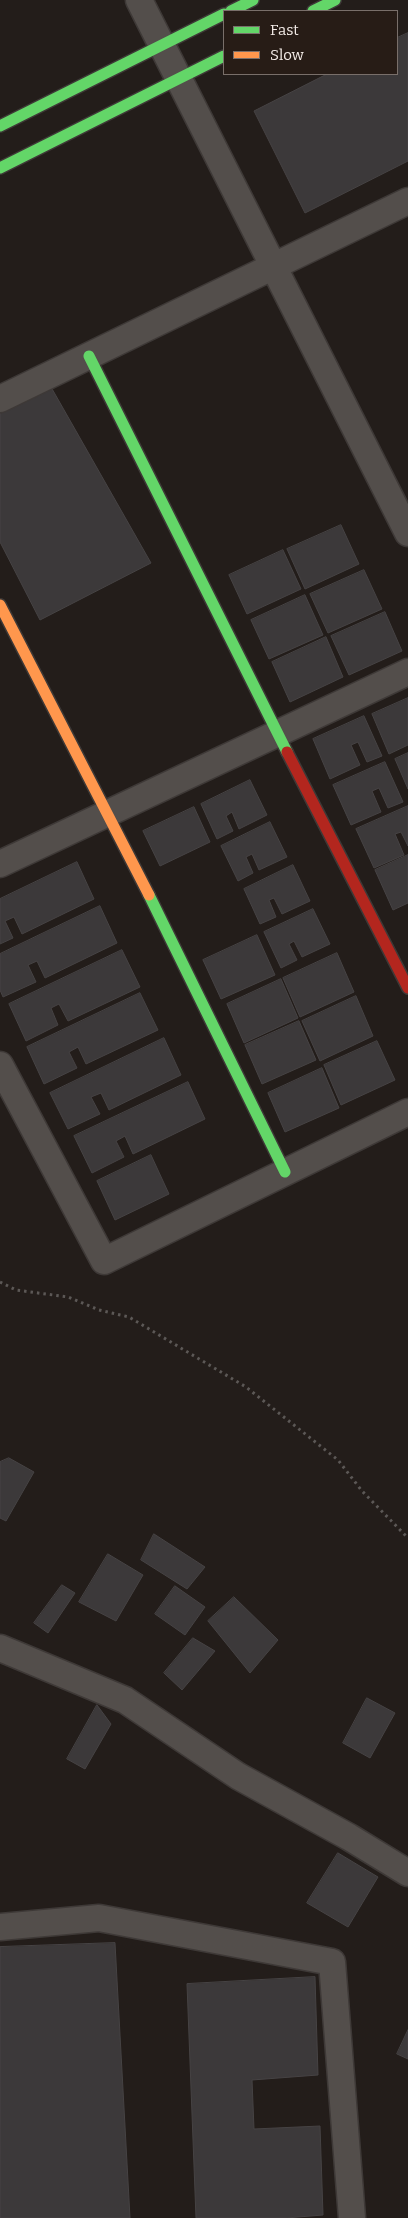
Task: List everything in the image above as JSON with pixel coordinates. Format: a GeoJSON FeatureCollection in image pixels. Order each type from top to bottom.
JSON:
{"type":"FeatureCollection","features":[{"type":"Feature","properties":{"kind":"street"},"geometry":{"type":"LineString","coordinates":[[139,0],[408,533]]}},
{"type":"Feature","properties":{"kind":"street"},"geometry":{"type":"LineString","coordinates":[[233,10],[253,0]]}},
{"type":"Feature","properties":{"kind":"street"},"geometry":{"type":"LineString","coordinates":[[315,10],[336,0]]}},
{"type":"Feature","properties":{"kind":"street"},"geometry":{"type":"LineString","coordinates":[[0,126],[223,15]]}},
{"type":"Feature","properties":{"kind":"street"},"geometry":{"type":"LineString","coordinates":[[0,168],[223,56]]}},
{"type":"Feature","properties":{"kind":"street"},"geometry":{"type":"LineString","coordinates":[[0,398],[408,201]]}},
{"type":"Feature","properties":{"kind":"street"},"geometry":{"type":"LineString","coordinates":[[89,356],[278,734],[408,988]]}},
{"type":"Feature","properties":{"kind":"street"},"geometry":{"type":"LineString","coordinates":[[0,605],[108,814],[285,1172]]}},
{"type":"Feature","properties":{"kind":"street"},"geometry":{"type":"LineString","coordinates":[[0,864],[408,672]]}},
{"type":"Feature","properties":{"kind":"street"},"geometry":{"type":"LineString","coordinates":[[0,1065],[104,1261],[408,1112]]}},
{"type":"Feature","properties":{"kind":"street"},"geometry":{"type":"LineString","coordinates":[[0,1648],[125,1700],[238,1776],[349,1837],[408,1873]]}},
{"type":"Feature","properties":{"kind":"street"},"geometry":{"type":"LineString","coordinates":[[0,1927],[99,1918],[332,1962],[352,2218]]}},
{"type":"Feature","properties":{"kind":"path"},"geometry":{"type":"LineString","coordinates":[[0,1282],[16,1290],[68,1297],[100,1310],[128,1317],[246,1387],[338,1460],[362,1491],[408,1538]]}},
{"type":"Feature","properties":{"kind":"building"},"geometry":{"type":"Polygon","coordinates":[[[408,33],[408,161],[305,213],[254,111],[325,75],[398,75],[398,38],[408,33]]]}},
{"type":"Feature","properties":{"kind":"building"},"geometry":{"type":"Polygon","coordinates":[[[51,387],[151,563],[40,620],[0,542],[0,414],[51,387]]]}},
{"type":"Feature","properties":{"kind":"building"},"geometry":{"type":"Polygon","coordinates":[[[341,525],[359,564],[305,589],[287,549],[341,525]]]}},
{"type":"Feature","properties":{"kind":"building"},"geometry":{"type":"Polygon","coordinates":[[[283,550],[301,589],[247,614],[229,575],[283,550]]]}},
{"type":"Feature","properties":{"kind":"building"},"geometry":{"type":"Polygon","coordinates":[[[364,570],[382,609],[328,633],[310,594],[364,570]]]}},
{"type":"Feature","properties":{"kind":"building"},"geometry":{"type":"Polygon","coordinates":[[[305,595],[323,635],[269,659],[251,620],[305,595]]]}},
{"type":"Feature","properties":{"kind":"building"},"geometry":{"type":"Polygon","coordinates":[[[385,612],[402,651],[349,675],[331,636],[385,612]]]}},
{"type":"Feature","properties":{"kind":"building"},"geometry":{"type":"Polygon","coordinates":[[[326,637],[343,677],[290,702],[272,662],[326,637]]]}},
{"type":"Feature","properties":{"kind":"building"},"geometry":{"type":"Polygon","coordinates":[[[408,698],[408,745],[389,754],[372,714],[408,698]]]}},
{"type":"Feature","properties":{"kind":"building"},"geometry":{"type":"Polygon","coordinates":[[[364,716],[382,756],[367,762],[358,742],[351,745],[360,765],[330,779],[313,739],[364,716]]]}},
{"type":"Feature","properties":{"kind":"building"},"geometry":{"type":"Polygon","coordinates":[[[408,753],[408,789],[395,759],[408,753]]]}},
{"type":"Feature","properties":{"kind":"building"},"geometry":{"type":"Polygon","coordinates":[[[385,762],[403,802],[388,808],[379,788],[372,791],[381,812],[351,825],[333,785],[385,762]]]}},
{"type":"Feature","properties":{"kind":"building"},"geometry":{"type":"Polygon","coordinates":[[[250,780],[267,815],[239,829],[232,812],[226,816],[233,831],[217,839],[201,804],[250,780]]]}},
{"type":"Feature","properties":{"kind":"building"},"geometry":{"type":"Polygon","coordinates":[[[408,806],[408,846],[401,832],[395,834],[404,855],[374,868],[356,829],[408,806]]]}},
{"type":"Feature","properties":{"kind":"building"},"geometry":{"type":"Polygon","coordinates":[[[194,807],[210,842],[160,866],[143,831],[194,807]]]}},
{"type":"Feature","properties":{"kind":"building"},"geometry":{"type":"Polygon","coordinates":[[[270,822],[287,857],[259,870],[252,854],[246,857],[253,873],[238,881],[221,846],[270,822]]]}},
{"type":"Feature","properties":{"kind":"building"},"geometry":{"type":"Polygon","coordinates":[[[408,855],[408,903],[393,910],[375,870],[408,855]]]}},
{"type":"Feature","properties":{"kind":"building"},"geometry":{"type":"Polygon","coordinates":[[[77,862],[94,899],[22,934],[14,917],[5,921],[13,938],[0,944],[0,899],[77,862]]]}},
{"type":"Feature","properties":{"kind":"building"},"geometry":{"type":"Polygon","coordinates":[[[293,865],[310,901],[282,914],[274,898],[269,900],[276,917],[260,924],[244,889],[293,865]]]}},
{"type":"Feature","properties":{"kind":"building"},"geometry":{"type":"Polygon","coordinates":[[[100,906],[117,943],[45,978],[37,961],[28,965],[36,982],[3,997],[0,990],[0,954],[100,906]]]}},
{"type":"Feature","properties":{"kind":"building"},"geometry":{"type":"Polygon","coordinates":[[[313,909],[330,944],[302,957],[294,941],[289,944],[297,960],[281,968],[264,932],[313,909]]]}},
{"type":"Feature","properties":{"kind":"building"},"geometry":{"type":"Polygon","coordinates":[[[257,935],[275,975],[221,999],[203,960],[257,935]]]}},
{"type":"Feature","properties":{"kind":"building"},"geometry":{"type":"Polygon","coordinates":[[[122,950],[140,987],[68,1021],[59,1004],[51,1008],[58,1025],[26,1041],[9,1004],[122,950]]]}},
{"type":"Feature","properties":{"kind":"building"},"geometry":{"type":"Polygon","coordinates":[[[337,953],[354,992],[300,1017],[283,978],[337,953]]]}},
{"type":"Feature","properties":{"kind":"building"},"geometry":{"type":"Polygon","coordinates":[[[281,979],[298,1018],[244,1043],[227,1004],[281,979]]]}},
{"type":"Feature","properties":{"kind":"building"},"geometry":{"type":"Polygon","coordinates":[[[140,993],[158,1030],[86,1064],[78,1047],[69,1052],[77,1068],[44,1084],[27,1047],[140,993]]]}},
{"type":"Feature","properties":{"kind":"building"},"geometry":{"type":"Polygon","coordinates":[[[356,996],[373,1036],[320,1061],[302,1021],[356,996]]]}},
{"type":"Feature","properties":{"kind":"building"},"geometry":{"type":"Polygon","coordinates":[[[299,1021],[316,1060],[262,1084],[245,1045],[299,1021]]]}},
{"type":"Feature","properties":{"kind":"building"},"geometry":{"type":"Polygon","coordinates":[[[164,1038],[181,1075],[109,1110],[101,1093],[91,1097],[100,1114],[68,1129],[50,1093],[164,1038]]]}},
{"type":"Feature","properties":{"kind":"building"},"geometry":{"type":"Polygon","coordinates":[[[377,1041],[395,1080],[341,1105],[324,1065],[377,1041]]]}},
{"type":"Feature","properties":{"kind":"building"},"geometry":{"type":"Polygon","coordinates":[[[322,1068],[339,1108],[285,1132],[268,1093],[322,1068]]]}},
{"type":"Feature","properties":{"kind":"building"},"geometry":{"type":"Polygon","coordinates":[[[188,1082],[205,1119],[133,1154],[125,1136],[116,1141],[124,1157],[92,1173],[74,1136],[188,1082]]]}},
{"type":"Feature","properties":{"kind":"building"},"geometry":{"type":"Polygon","coordinates":[[[151,1155],[169,1194],[115,1220],[97,1181],[151,1155]]]}},
{"type":"Feature","properties":{"kind":"building"},"geometry":{"type":"Polygon","coordinates":[[[9,1458],[34,1472],[6,1521],[0,1518],[0,1462],[9,1458]]]}},
{"type":"Feature","properties":{"kind":"building"},"geometry":{"type":"Polygon","coordinates":[[[154,1534],[205,1567],[187,1589],[141,1560],[154,1534]]]}},
{"type":"Feature","properties":{"kind":"building"},"geometry":{"type":"Polygon","coordinates":[[[108,1554],[143,1575],[116,1621],[79,1602],[108,1554]]]}},
{"type":"Feature","properties":{"kind":"building"},"geometry":{"type":"Polygon","coordinates":[[[62,1585],[75,1593],[48,1633],[34,1623],[62,1585]]]}},
{"type":"Feature","properties":{"kind":"building"},"geometry":{"type":"Polygon","coordinates":[[[175,1586],[205,1607],[185,1635],[155,1614],[175,1586]]]}},
{"type":"Feature","properties":{"kind":"building"},"geometry":{"type":"Polygon","coordinates":[[[234,1597],[278,1640],[250,1673],[208,1621],[234,1597]]]}},
{"type":"Feature","properties":{"kind":"building"},"geometry":{"type":"Polygon","coordinates":[[[193,1638],[215,1651],[182,1690],[164,1673],[193,1638]]]}},
{"type":"Feature","properties":{"kind":"building"},"geometry":{"type":"Polygon","coordinates":[[[367,1698],[395,1713],[370,1758],[343,1743],[367,1698]]]}},
{"type":"Feature","properties":{"kind":"building"},"geometry":{"type":"Polygon","coordinates":[[[97,1705],[111,1724],[85,1769],[67,1759],[97,1705]]]}},
{"type":"Feature","properties":{"kind":"building"},"geometry":{"type":"Polygon","coordinates":[[[338,1853],[378,1877],[348,1927],[307,1903],[338,1853]]]}},
{"type":"Feature","properties":{"kind":"building"},"geometry":{"type":"Polygon","coordinates":[[[115,1943],[130,2218],[0,2218],[0,1947],[115,1943]]]}},
{"type":"Feature","properties":{"kind":"building"},"geometry":{"type":"Polygon","coordinates":[[[315,1977],[318,2075],[252,2080],[254,2129],[320,2126],[323,2215],[286,2218],[196,2218],[187,1984],[315,1977]]]}},
{"type":"Feature","properties":{"kind":"building"},"geometry":{"type":"Polygon","coordinates":[[[408,2030],[408,2059],[397,2054],[408,2030]]]}},
{"type":"Feature","properties":{"kind":"traffic: fast"},"geometry":{"type":"LineString","coordinates":[[233,10],[253,0]]}},
{"type":"Feature","properties":{"kind":"traffic: fast"},"geometry":{"type":"LineString","coordinates":[[315,10],[335,0]]}},
{"type":"Feature","properties":{"kind":"traffic: fast"},"geometry":{"type":"LineString","coordinates":[[0,126],[223,14]]}},
{"type":"Feature","properties":{"kind":"traffic: fast"},"geometry":{"type":"LineString","coordinates":[[0,168],[223,56]]}},
{"type":"Feature","properties":{"kind":"traffic: fast"},"geometry":{"type":"LineString","coordinates":[[89,356],[287,752]]}},
{"type":"Feature","properties":{"kind":"traffic: fast"},"geometry":{"type":"LineString","coordinates":[[149,895],[285,1172]]}},
{"type":"Feature","properties":{"kind":"traffic: slow"},"geometry":{"type":"LineString","coordinates":[[0,605],[149,895]]}},
{"type":"Feature","properties":{"kind":"traffic: jam"},"geometry":{"type":"LineString","coordinates":[[287,752],[408,988]]}}]}
